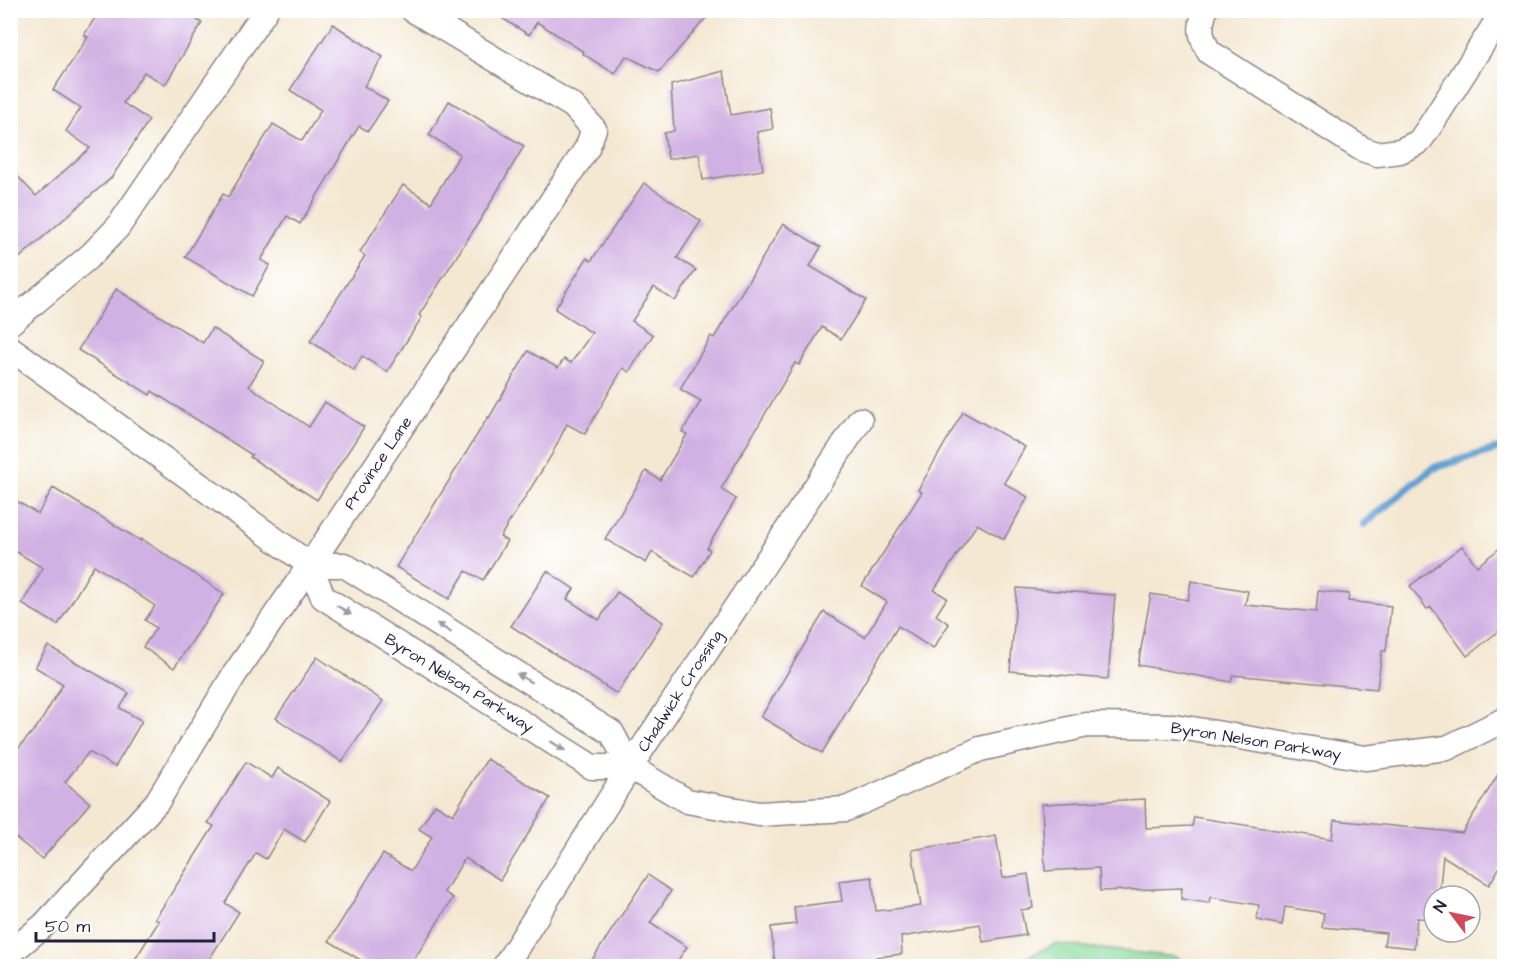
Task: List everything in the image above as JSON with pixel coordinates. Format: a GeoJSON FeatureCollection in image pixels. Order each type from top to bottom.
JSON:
{"type":"FeatureCollection","features":[{"type":"Feature","properties":{"kind":"street"},"geometry":{"type":"LineString","coordinates":[[10,323],[91,255],[118,227],[266,10]]}},
{"type":"Feature","properties":{"kind":"street","name":"Province Lane"},"geometry":{"type":"LineString","coordinates":[[10,953],[45,925],[157,802],[234,675],[310,565],[587,148],[594,129],[573,106],[413,10]]}},
{"type":"Feature","properties":{"kind":"street"},"geometry":{"type":"LineString","coordinates":[[1206,10],[1200,28],[1209,52],[1362,149],[1377,154],[1400,152],[1419,142],[1504,10]]}},
{"type":"Feature","properties":{"kind":"street"},"geometry":{"type":"LineString","coordinates":[[10,348],[310,565],[344,565],[612,733],[630,767]]}},
{"type":"Feature","properties":{"kind":"street","name":"Chadwick Crossing"},"geometry":{"type":"LineString","coordinates":[[505,966],[630,767],[860,420]]}},
{"type":"Feature","properties":{"kind":"street","name":"Byron Nelson Parkway"},"geometry":{"type":"LineString","coordinates":[[310,565],[323,597],[592,767],[630,767],[687,801],[759,814],[846,809],[980,749],[1087,724],[1174,726],[1365,758],[1447,748],[1504,720]]}},
{"type":"Feature","properties":{"kind":"street"},"geometry":{"type":"LineString","coordinates":[[458,682],[477,648]]}},
{"type":"Feature","properties":{"kind":"green space"},"geometry":{"type":"Polygon","coordinates":[[[1055,944],[1177,957],[1192,966],[1008,966],[1055,944]]]}},
{"type":"Feature","properties":{"kind":"building"},"geometry":{"type":"Polygon","coordinates":[[[100,10],[182,10],[202,23],[165,85],[144,72],[123,103],[149,120],[112,177],[10,266],[10,168],[36,196],[90,148],[66,131],[81,108],[53,90],[88,37],[84,35],[100,10]]]}},
{"type":"Feature","properties":{"kind":"building"},"geometry":{"type":"Polygon","coordinates":[[[489,10],[713,10],[659,72],[626,56],[615,74],[537,22],[529,35],[489,10]]]}},
{"type":"Feature","properties":{"kind":"building"},"geometry":{"type":"Polygon","coordinates":[[[333,24],[383,57],[364,86],[388,101],[368,131],[359,126],[300,224],[287,216],[261,260],[270,265],[252,296],[185,257],[223,194],[228,197],[273,124],[302,141],[321,110],[290,90],[333,24]]]}},
{"type":"Feature","properties":{"kind":"building"},"geometry":{"type":"Polygon","coordinates":[[[724,71],[731,115],[770,108],[773,129],[757,132],[763,170],[703,180],[699,154],[668,159],[664,133],[674,131],[671,85],[724,71]]]}},
{"type":"Feature","properties":{"kind":"building"},"geometry":{"type":"Polygon","coordinates":[[[449,101],[524,146],[419,315],[422,317],[387,372],[362,356],[354,370],[310,341],[365,256],[360,252],[403,185],[431,203],[460,154],[429,135],[449,101]]]}},
{"type":"Feature","properties":{"kind":"building"},"geometry":{"type":"Polygon","coordinates":[[[644,183],[701,221],[677,258],[696,270],[675,301],[654,287],[632,321],[653,335],[629,372],[623,368],[585,434],[567,424],[551,456],[500,537],[507,541],[483,580],[466,571],[449,599],[396,567],[528,351],[558,368],[564,359],[571,363],[592,333],[555,309],[587,258],[591,261],[644,183]]]}},
{"type":"Feature","properties":{"kind":"building"},"geometry":{"type":"Polygon","coordinates":[[[783,224],[821,247],[810,266],[866,300],[841,339],[822,327],[799,365],[795,363],[721,489],[736,499],[707,548],[710,550],[694,577],[652,552],[646,563],[605,539],[646,471],[660,480],[687,434],[682,432],[701,401],[680,389],[711,336],[714,338],[783,224]]]}},
{"type":"Feature","properties":{"kind":"building"},"geometry":{"type":"Polygon","coordinates":[[[116,289],[203,343],[212,328],[264,361],[249,386],[309,427],[325,402],[364,427],[317,500],[152,391],[150,395],[78,350],[116,289]]]}},
{"type":"Feature","properties":{"kind":"building"},"geometry":{"type":"Polygon","coordinates":[[[963,412],[1025,447],[1004,483],[1028,497],[1004,539],[977,524],[934,590],[947,598],[936,615],[949,624],[933,649],[898,626],[822,753],[761,717],[824,612],[865,637],[887,602],[862,586],[922,492],[918,490],[963,412]]]}},
{"type":"Feature","properties":{"kind":"building"},"geometry":{"type":"Polygon","coordinates":[[[53,488],[141,541],[142,539],[224,594],[174,668],[143,647],[156,628],[145,620],[155,606],[94,565],[58,625],[22,604],[43,568],[10,548],[10,497],[38,514],[53,488]]]}},
{"type":"Feature","properties":{"kind":"building"},"geometry":{"type":"Polygon","coordinates":[[[1504,545],[1504,627],[1467,656],[1431,607],[1427,609],[1410,586],[1462,546],[1477,566],[1504,545]]]}},
{"type":"Feature","properties":{"kind":"building"},"geometry":{"type":"Polygon","coordinates":[[[547,571],[574,589],[567,599],[599,620],[617,592],[663,622],[617,694],[511,626],[547,571]]]}},
{"type":"Feature","properties":{"kind":"building"},"geometry":{"type":"Polygon","coordinates":[[[1191,581],[1248,591],[1245,605],[1316,612],[1318,591],[1349,594],[1348,601],[1391,606],[1386,651],[1382,651],[1377,689],[1233,675],[1231,682],[1138,665],[1151,594],[1188,600],[1191,581]]]}},
{"type":"Feature","properties":{"kind":"building"},"geometry":{"type":"Polygon","coordinates":[[[1017,588],[1115,595],[1108,679],[1010,671],[1017,588]]]}},
{"type":"Feature","properties":{"kind":"building"},"geometry":{"type":"Polygon","coordinates":[[[48,646],[129,693],[120,708],[142,721],[115,767],[89,752],[65,782],[90,803],[42,859],[10,833],[10,758],[40,723],[63,684],[35,667],[48,646]]]}},
{"type":"Feature","properties":{"kind":"building"},"geometry":{"type":"Polygon","coordinates":[[[317,657],[383,701],[342,762],[276,718],[317,657]]]}},
{"type":"Feature","properties":{"kind":"building"},"geometry":{"type":"Polygon","coordinates":[[[487,759],[550,798],[500,880],[465,858],[444,892],[453,898],[410,966],[370,966],[329,941],[383,854],[411,871],[432,837],[419,829],[435,804],[453,815],[487,759]]]}},
{"type":"Feature","properties":{"kind":"building"},"geometry":{"type":"Polygon","coordinates":[[[246,762],[272,778],[278,768],[330,801],[305,842],[284,829],[266,859],[256,853],[225,903],[239,912],[205,966],[131,966],[159,921],[155,919],[214,826],[208,823],[246,762]]]}},
{"type":"Feature","properties":{"kind":"building"},"geometry":{"type":"Polygon","coordinates":[[[1504,765],[1504,860],[1489,885],[1443,856],[1440,884],[1422,884],[1422,918],[1417,918],[1414,948],[1384,945],[1386,933],[1322,927],[1324,913],[1285,907],[1282,925],[1257,920],[1259,905],[1210,897],[1209,903],[1181,899],[1182,888],[1100,891],[1099,868],[1045,871],[1042,804],[1145,799],[1146,828],[1192,826],[1194,817],[1332,839],[1334,820],[1462,833],[1504,765]]]}},
{"type":"Feature","properties":{"kind":"building"},"geometry":{"type":"Polygon","coordinates":[[[996,836],[1003,878],[1028,874],[1033,908],[1021,910],[1026,935],[983,942],[980,924],[901,937],[902,954],[876,957],[877,966],[775,964],[771,927],[796,924],[794,907],[842,901],[839,881],[872,877],[876,911],[921,906],[912,850],[996,836]]]}},
{"type":"Feature","properties":{"kind":"building"},"geometry":{"type":"Polygon","coordinates":[[[648,875],[671,891],[650,923],[687,947],[674,966],[588,966],[648,875]]]}},
{"type":"Feature","properties":{"kind":"waterway"},"geometry":{"type":"LineString","coordinates":[[1364,524],[1433,468],[1504,447]]}}]}
